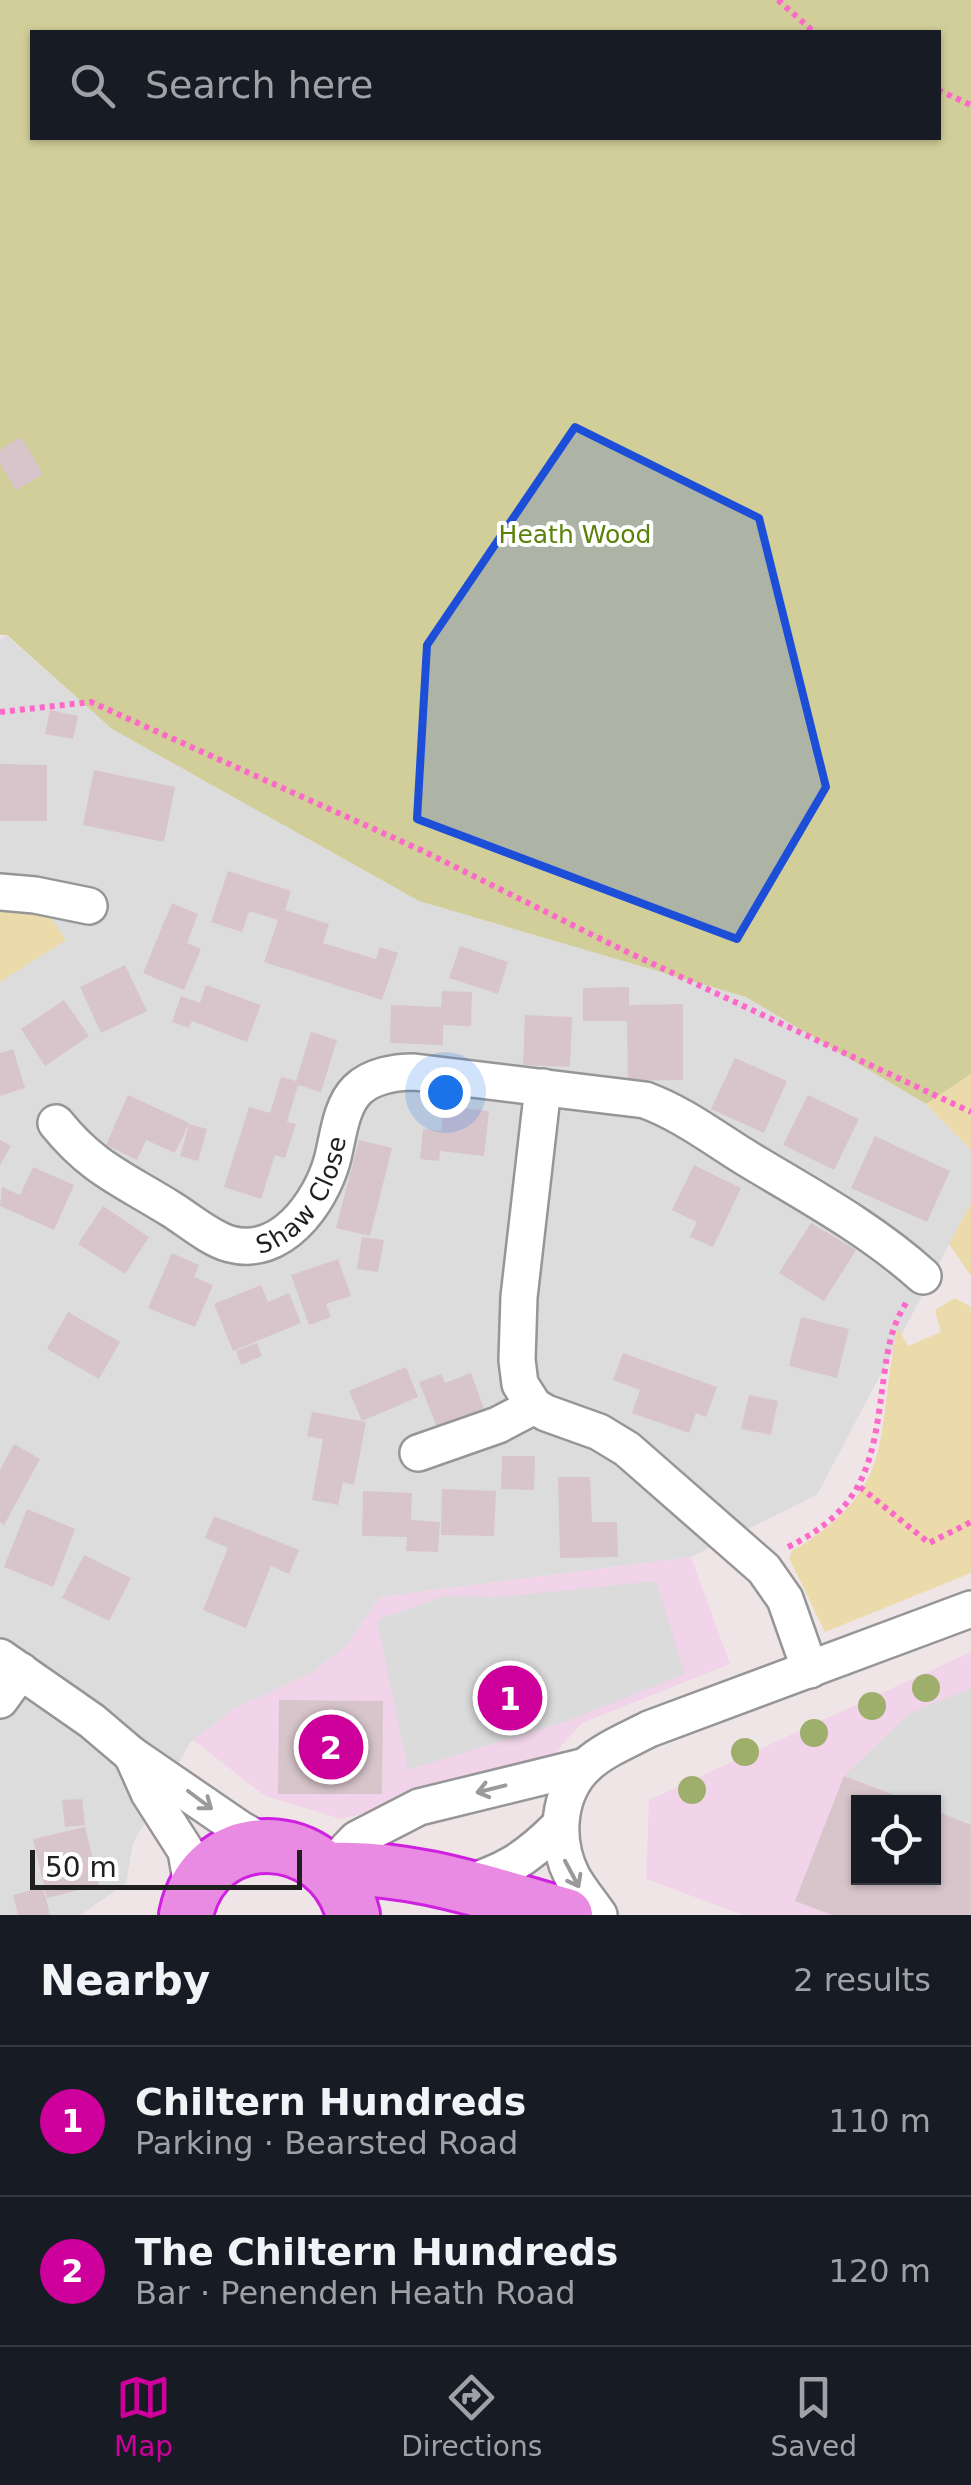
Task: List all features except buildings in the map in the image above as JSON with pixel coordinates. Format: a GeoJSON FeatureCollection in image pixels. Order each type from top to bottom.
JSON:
{"type":"FeatureCollection","features":[{"type":"Feature","properties":{"kind":"highway"},"geometry":{"type":"LineString","coordinates":[[189,1903],[212,1867],[224,1858],[269,1845],[303,1852],[328,1869],[345,1891],[353,1915]]}},
{"type":"Feature","properties":{"kind":"highway"},"geometry":{"type":"LineString","coordinates":[[328,1869],[370,1867],[460,1885],[566,1915]]}},
{"type":"Feature","properties":{"kind":"street"},"geometry":{"type":"LineString","coordinates":[[0,892],[89,906]]}},
{"type":"Feature","properties":{"kind":"street","name":"Shaw Close"},"geometry":{"type":"LineString","coordinates":[[56,1123],[78,1150],[101,1169],[214,1236],[242,1246],[281,1234],[305,1216],[328,1174],[348,1102],[368,1082],[395,1073],[414,1072],[645,1100],[680,1116],[835,1211],[896,1252],[923,1276]]}},
{"type":"Feature","properties":{"kind":"street"},"geometry":{"type":"LineString","coordinates":[[543,1088],[521,1278],[520,1384],[534,1406],[614,1440],[774,1580],[785,1599],[810,1670]]}},
{"type":"Feature","properties":{"kind":"street"},"geometry":{"type":"LineString","coordinates":[[418,1453],[498,1425],[534,1406]]}},
{"type":"Feature","properties":{"kind":"street"},"geometry":{"type":"LineString","coordinates":[[460,1885],[497,1875],[528,1857],[558,1827],[570,1788],[586,1766],[612,1747],[649,1729],[971,1608]]}},
{"type":"Feature","properties":{"kind":"street"},"geometry":{"type":"LineString","coordinates":[[0,1700],[11,1664],[240,1830],[269,1845]]}},
{"type":"Feature","properties":{"kind":"street"},"geometry":{"type":"LineString","coordinates":[[132,1754],[149,1793],[186,1850],[189,1903]]}},
{"type":"Feature","properties":{"kind":"street"},"geometry":{"type":"LineString","coordinates":[[328,1869],[358,1839],[419,1806],[586,1766]]}},
{"type":"Feature","properties":{"kind":"street"},"geometry":{"type":"LineString","coordinates":[[558,1827],[573,1878],[599,1915]]}},
{"type":"Feature","properties":{"kind":"path"},"geometry":{"type":"LineString","coordinates":[[778,0],[812,30]]}},
{"type":"Feature","properties":{"kind":"path"},"geometry":{"type":"LineString","coordinates":[[941,91],[971,105]]}},
{"type":"Feature","properties":{"kind":"path"},"geometry":{"type":"LineString","coordinates":[[0,712],[91,702],[422,851],[621,949],[971,1112]]}},
{"type":"Feature","properties":{"kind":"path"},"geometry":{"type":"LineString","coordinates":[[754,1561],[816,1532],[835,1518],[860,1487],[874,1444],[892,1326],[923,1276]]}},
{"type":"Feature","properties":{"kind":"path"},"geometry":{"type":"LineString","coordinates":[[860,1487],[930,1543],[971,1522]]}},
{"type":"Feature","properties":{"kind":"highlighted area"},"geometry":{"type":"Polygon","coordinates":[[[575,427],[759,518],[826,787],[737,939],[417,819],[427,645],[575,427]]]}},
{"type":"Feature","properties":{"kind":"shaded area"},"geometry":{"type":"Polygon","coordinates":[[[6,635],[112,729],[419,901],[746,997],[926,1104],[971,1150],[971,1203],[817,1495],[691,1557],[380,1597],[346,1646],[313,1672],[234,1709],[190,1743],[133,1843],[126,1883],[81,1915],[0,1915],[0,639],[6,635]]]}},
{"type":"Feature","properties":{"kind":"shaded area"},"geometry":{"type":"Polygon","coordinates":[[[0,910],[48,914],[66,940],[0,982],[0,910]]]}},
{"type":"Feature","properties":{"kind":"shaded area"},"geometry":{"type":"Polygon","coordinates":[[[971,1074],[971,1150],[926,1104],[971,1074]]]}},
{"type":"Feature","properties":{"kind":"shaded area"},"geometry":{"type":"Polygon","coordinates":[[[971,1203],[971,1276],[949,1244],[971,1203]]]}},
{"type":"Feature","properties":{"kind":"shaded area"},"geometry":{"type":"Polygon","coordinates":[[[955,1298],[971,1307],[971,1573],[825,1632],[789,1558],[792,1551],[827,1528],[851,1505],[867,1481],[882,1430],[898,1328],[908,1346],[941,1332],[935,1310],[955,1298]]]}},
{"type":"Feature","properties":{"kind":"shaded area"},"geometry":{"type":"Polygon","coordinates":[[[691,1557],[730,1664],[582,1723],[556,1752],[397,1805],[341,1819],[265,1796],[193,1740],[234,1709],[313,1672],[346,1646],[380,1597],[691,1557]]]}},
{"type":"Feature","properties":{"kind":"shaded area"},"geometry":{"type":"Polygon","coordinates":[[[656,1581],[685,1674],[567,1721],[408,1770],[377,1620],[444,1596],[498,1597],[656,1581]]]}},
{"type":"Feature","properties":{"kind":"shaded area"},"geometry":{"type":"Polygon","coordinates":[[[971,1652],[971,1915],[743,1915],[646,1879],[649,1800],[971,1652]]]}},
{"type":"Feature","properties":{"kind":"shaded area"},"geometry":{"type":"Polygon","coordinates":[[[971,1688],[971,1825],[941,1813],[941,1795],[895,1795],[844,1776],[910,1713],[971,1688]]]}},
{"type":"Feature","properties":{"kind":"green space","name":"Heath Wood"},"geometry":{"type":"Polygon","coordinates":[[[0,0],[971,0],[971,1074],[926,1104],[746,997],[419,901],[112,729],[7,635],[0,635],[0,0]]]}},
{"type":"Feature","properties":{"kind":"place","name":"Chiltern Hundreds"},"geometry":{"type":"Point","coordinates":[510,1698]}},
{"type":"Feature","properties":{"kind":"place","name":"The Chiltern Hundreds"},"geometry":{"type":"Point","coordinates":[331,1747]}}]}
